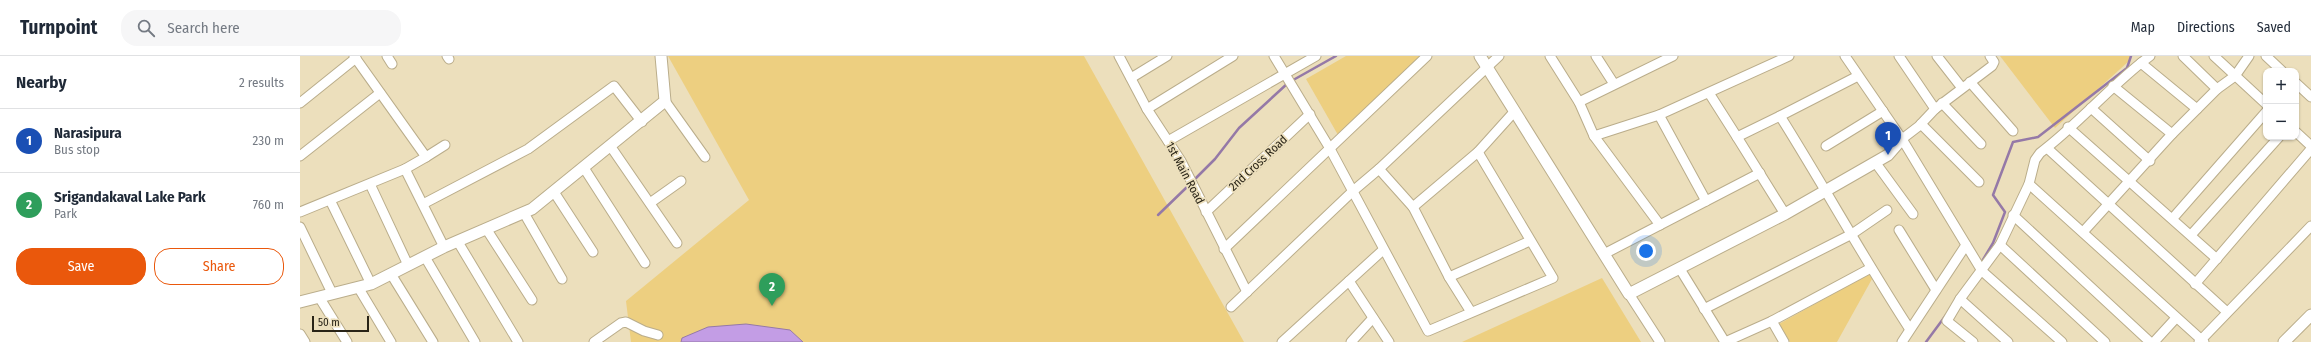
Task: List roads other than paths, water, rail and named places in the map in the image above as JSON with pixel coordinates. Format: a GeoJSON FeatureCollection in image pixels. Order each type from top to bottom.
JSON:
{"type":"FeatureCollection","features":[{"type":"Feature","properties":{"kind":"street"},"geometry":{"type":"LineString","coordinates":[[661,56],[665,101],[705,157]]}},
{"type":"Feature","properties":{"kind":"street","name":"1st Main Road"},"geometry":{"type":"LineString","coordinates":[[1119,56],[1147,109],[1181,161],[1247,292]]}},
{"type":"Feature","properties":{"kind":"street"},"geometry":{"type":"LineString","coordinates":[[1131,78],[1167,56]]}},
{"type":"Feature","properties":{"kind":"street"},"geometry":{"type":"LineString","coordinates":[[1147,109],[1233,56]]}},
{"type":"Feature","properties":{"kind":"street"},"geometry":{"type":"LineString","coordinates":[[1274,56],[1329,147],[1383,250],[1428,331],[1553,278],[1478,152]]}},
{"type":"Feature","properties":{"kind":"street"},"geometry":{"type":"LineString","coordinates":[[1168,141],[1316,56]]}},
{"type":"Feature","properties":{"kind":"street"},"geometry":{"type":"LineString","coordinates":[[1224,249],[1329,147],[1427,56]]}},
{"type":"Feature","properties":{"kind":"street"},"geometry":{"type":"LineString","coordinates":[[1480,56],[1660,342]]}},
{"type":"Feature","properties":{"kind":"street"},"geometry":{"type":"LineString","coordinates":[[1232,307],[1353,191],[1379,169],[1486,66],[1499,56]]}},
{"type":"Feature","properties":{"kind":"street"},"geometry":{"type":"LineString","coordinates":[[1550,56],[1579,102],[1594,136],[1660,225]]}},
{"type":"Feature","properties":{"kind":"street"},"geometry":{"type":"LineString","coordinates":[[1596,56],[1614,84]]}},
{"type":"Feature","properties":{"kind":"street"},"geometry":{"type":"LineString","coordinates":[[1579,102],[1673,56]]}},
{"type":"Feature","properties":{"kind":"street"},"geometry":{"type":"LineString","coordinates":[[1594,136],[1659,115],[1709,93],[1775,59],[1789,56]]}},
{"type":"Feature","properties":{"kind":"street"},"geometry":{"type":"LineString","coordinates":[[1845,56],[1902,139],[1982,270],[2062,342]]}},
{"type":"Feature","properties":{"kind":"street"},"geometry":{"type":"LineString","coordinates":[[1900,56],[1939,106],[1981,144]]}},
{"type":"Feature","properties":{"kind":"street"},"geometry":{"type":"LineString","coordinates":[[1937,56],[1962,88]]}},
{"type":"Feature","properties":{"kind":"street"},"geometry":{"type":"LineString","coordinates":[[1629,294],[1785,214],[1888,155],[1902,139],[1921,124],[1939,106],[1992,66],[1994,62],[1990,56]]}},
{"type":"Feature","properties":{"kind":"street"},"geometry":{"type":"LineString","coordinates":[[1973,342],[1947,321],[1960,299],[2000,245],[2029,184],[2035,160],[2068,127],[2091,108],[2113,86],[2150,56]]}},
{"type":"Feature","properties":{"kind":"street"},"geometry":{"type":"LineString","coordinates":[[2183,56],[2218,89]]}},
{"type":"Feature","properties":{"kind":"street"},"geometry":{"type":"LineString","coordinates":[[2214,56],[2263,101]]}},
{"type":"Feature","properties":{"kind":"street"},"geometry":{"type":"LineString","coordinates":[[2083,232],[2107,204],[2150,161],[2172,134],[2218,89],[2235,76],[2249,56]]}},
{"type":"Feature","properties":{"kind":"street"},"geometry":{"type":"LineString","coordinates":[[2266,56],[2279,68]]}},
{"type":"Feature","properties":{"kind":"street"},"geometry":{"type":"LineString","coordinates":[[300,103],[355,57],[426,157]]}},
{"type":"Feature","properties":{"kind":"street"},"geometry":{"type":"LineString","coordinates":[[2141,63],[2198,109]]}},
{"type":"Feature","properties":{"kind":"street"},"geometry":{"type":"LineString","coordinates":[[1737,137],[1858,76]]}},
{"type":"Feature","properties":{"kind":"street"},"geometry":{"type":"LineString","coordinates":[[1970,82],[2013,131]]}},
{"type":"Feature","properties":{"kind":"street"},"geometry":{"type":"LineString","coordinates":[[423,204],[528,149],[614,86],[642,122]]}},
{"type":"Feature","properties":{"kind":"street"},"geometry":{"type":"LineString","coordinates":[[2113,86],[2172,134]]}},
{"type":"Feature","properties":{"kind":"street"},"geometry":{"type":"LineString","coordinates":[[2299,86],[2311,97]]}},
{"type":"Feature","properties":{"kind":"street"},"geometry":{"type":"LineString","coordinates":[[300,156],[380,93]]}},
{"type":"Feature","properties":{"kind":"street"},"geometry":{"type":"LineString","coordinates":[[1709,93],[1785,214]]}},
{"type":"Feature","properties":{"kind":"street"},"geometry":{"type":"LineString","coordinates":[[300,302],[371,284],[444,247],[487,230],[532,209],[642,122],[665,101]]}},
{"type":"Feature","properties":{"kind":"street"},"geometry":{"type":"LineString","coordinates":[[2091,108],[2150,161]]}},
{"type":"Feature","properties":{"kind":"street"},"geometry":{"type":"LineString","coordinates":[[1826,146],[1883,111]]}},
{"type":"Feature","properties":{"kind":"street"},"geometry":{"type":"LineString","coordinates":[[1413,207],[1478,152],[1514,112]]}},
{"type":"Feature","properties":{"kind":"street","name":"2nd Cross Road"},"geometry":{"type":"LineString","coordinates":[[1206,212],[1310,114]]}},
{"type":"Feature","properties":{"kind":"street"},"geometry":{"type":"LineString","coordinates":[[1659,115],[1706,201]]}},
{"type":"Feature","properties":{"kind":"street"},"geometry":{"type":"LineString","coordinates":[[2173,218],[2263,115]]}},
{"type":"Feature","properties":{"kind":"street"},"geometry":{"type":"LineString","coordinates":[[1780,116],[1826,190],[1871,268],[1909,328]]}},
{"type":"Feature","properties":{"kind":"street"},"geometry":{"type":"LineString","coordinates":[[1921,124],[1979,182]]}},
{"type":"Feature","properties":{"kind":"street"},"geometry":{"type":"LineString","coordinates":[[2068,127],[2173,218],[2217,259]]}},
{"type":"Feature","properties":{"kind":"street"},"geometry":{"type":"LineString","coordinates":[[2299,135],[2311,146]]}},
{"type":"Feature","properties":{"kind":"street"},"geometry":{"type":"LineString","coordinates":[[2191,236],[2276,140]]}},
{"type":"Feature","properties":{"kind":"street"},"geometry":{"type":"LineString","coordinates":[[300,212],[405,170],[446,145]]}},
{"type":"Feature","properties":{"kind":"street"},"geometry":{"type":"LineString","coordinates":[[610,147],[677,243]]}},
{"type":"Feature","properties":{"kind":"street"},"geometry":{"type":"LineString","coordinates":[[2046,148],[2226,312]]}},
{"type":"Feature","properties":{"kind":"street"},"geometry":{"type":"LineString","coordinates":[[2195,284],[2311,149]]}},
{"type":"Feature","properties":{"kind":"street"},"geometry":{"type":"LineString","coordinates":[[1875,162],[1913,214]]}},
{"type":"Feature","properties":{"kind":"street"},"geometry":{"type":"LineString","coordinates":[[584,168],[645,263]]}},
{"type":"Feature","properties":{"kind":"street"},"geometry":{"type":"LineString","coordinates":[[1379,169],[1413,207],[1449,277],[1471,312]]}},
{"type":"Feature","properties":{"kind":"street"},"geometry":{"type":"LineString","coordinates":[[405,170],[444,247]]}},
{"type":"Feature","properties":{"kind":"street"},"geometry":{"type":"LineString","coordinates":[[1604,254],[1760,173]]}},
{"type":"Feature","properties":{"kind":"street"},"geometry":{"type":"LineString","coordinates":[[650,203],[681,181]]}},
{"type":"Feature","properties":{"kind":"street"},"geometry":{"type":"LineString","coordinates":[[370,184],[408,265]]}},
{"type":"Feature","properties":{"kind":"street"},"geometry":{"type":"LineString","coordinates":[[2029,184],[2202,341],[2226,312],[2311,226]]}},
{"type":"Feature","properties":{"kind":"street"},"geometry":{"type":"LineString","coordinates":[[554,192],[593,252]]}},
{"type":"Feature","properties":{"kind":"street"},"geometry":{"type":"LineString","coordinates":[[330,200],[371,284]]}},
{"type":"Feature","properties":{"kind":"street"},"geometry":{"type":"LineString","coordinates":[[1704,309],[1852,234],[1886,210]]}},
{"type":"Feature","properties":{"kind":"street"},"geometry":{"type":"LineString","coordinates":[[524,213],[562,279]]}},
{"type":"Feature","properties":{"kind":"street"},"geometry":{"type":"LineString","coordinates":[[2013,215],[2150,342]]}},
{"type":"Feature","properties":{"kind":"street"},"geometry":{"type":"LineString","coordinates":[[300,227],[332,293]]}},
{"type":"Feature","properties":{"kind":"street"},"geometry":{"type":"LineString","coordinates":[[487,230],[532,300]]}},
{"type":"Feature","properties":{"kind":"street"},"geometry":{"type":"LineString","coordinates":[[1899,230],[1936,290]]}},
{"type":"Feature","properties":{"kind":"street"},"geometry":{"type":"LineString","coordinates":[[1449,277],[1530,241]]}},
{"type":"Feature","properties":{"kind":"street"},"geometry":{"type":"LineString","coordinates":[[458,242],[518,342]]}},
{"type":"Feature","properties":{"kind":"street"},"geometry":{"type":"LineString","coordinates":[[2000,245],[2105,342]]}},
{"type":"Feature","properties":{"kind":"street"},"geometry":{"type":"LineString","coordinates":[[1902,342],[1909,328],[1967,247]]}},
{"type":"Feature","properties":{"kind":"street"},"geometry":{"type":"LineString","coordinates":[[1282,342],[1383,250]]}},
{"type":"Feature","properties":{"kind":"street"},"geometry":{"type":"LineString","coordinates":[[425,257],[475,342]]}},
{"type":"Feature","properties":{"kind":"street"},"geometry":{"type":"LineString","coordinates":[[1680,269],[1725,342],[1772,321],[1871,268]]}},
{"type":"Feature","properties":{"kind":"street"},"geometry":{"type":"LineString","coordinates":[[391,274],[433,342]]}},
{"type":"Feature","properties":{"kind":"street"},"geometry":{"type":"LineString","coordinates":[[1349,281],[1389,342]]}},
{"type":"Feature","properties":{"kind":"street"},"geometry":{"type":"LineString","coordinates":[[358,287],[391,342]]}},
{"type":"Feature","properties":{"kind":"street"},"geometry":{"type":"LineString","coordinates":[[319,297],[346,342]]}},
{"type":"Feature","properties":{"kind":"street"},"geometry":{"type":"LineString","coordinates":[[1960,299],[2008,342]]}},
{"type":"Feature","properties":{"kind":"street"},"geometry":{"type":"LineString","coordinates":[[2284,342],[2311,315]]}},
{"type":"Feature","properties":{"kind":"street"},"geometry":{"type":"LineString","coordinates":[[1351,342],[1373,318]]}},
{"type":"Feature","properties":{"kind":"street"},"geometry":{"type":"LineString","coordinates":[[2154,342],[2176,318]]}},
{"type":"Feature","properties":{"kind":"street"},"geometry":{"type":"LineString","coordinates":[[1772,321],[1784,342]]}},
{"type":"Feature","properties":{"kind":"street"},"geometry":{"type":"LineString","coordinates":[[594,342],[621,323],[626,322],[644,331],[658,335]]}},
{"type":"Feature","properties":{"kind":"street"},"geometry":{"type":"LineString","coordinates":[[300,334],[305,342]]}},
{"type":"Feature","properties":{"kind":"waterway"},"geometry":{"type":"LineString","coordinates":[[1295,79],[1336,56]]}},
{"type":"Feature","properties":{"kind":"waterway"},"geometry":{"type":"LineString","coordinates":[[1981,263],[1993,243],[2005,212],[1993,195],[2013,142],[2038,137],[2127,68],[2131,56]]}},
{"type":"Feature","properties":{"kind":"waterway"},"geometry":{"type":"LineString","coordinates":[[1196,178],[1215,159],[1239,128],[1288,83]]}},
{"type":"Feature","properties":{"kind":"waterway"},"geometry":{"type":"LineString","coordinates":[[1158,215],[1187,187]]}},
{"type":"Feature","properties":{"kind":"waterway"},"geometry":{"type":"LineString","coordinates":[[1926,342],[1946,315]]}},
{"type":"Feature","properties":{"kind":"place","name":"Narasipura"},"geometry":{"type":"Point","coordinates":[1888,155]}},
{"type":"Feature","properties":{"kind":"place","name":"Srigandakaval Lake Park"},"geometry":{"type":"Point","coordinates":[772,306]}}]}
